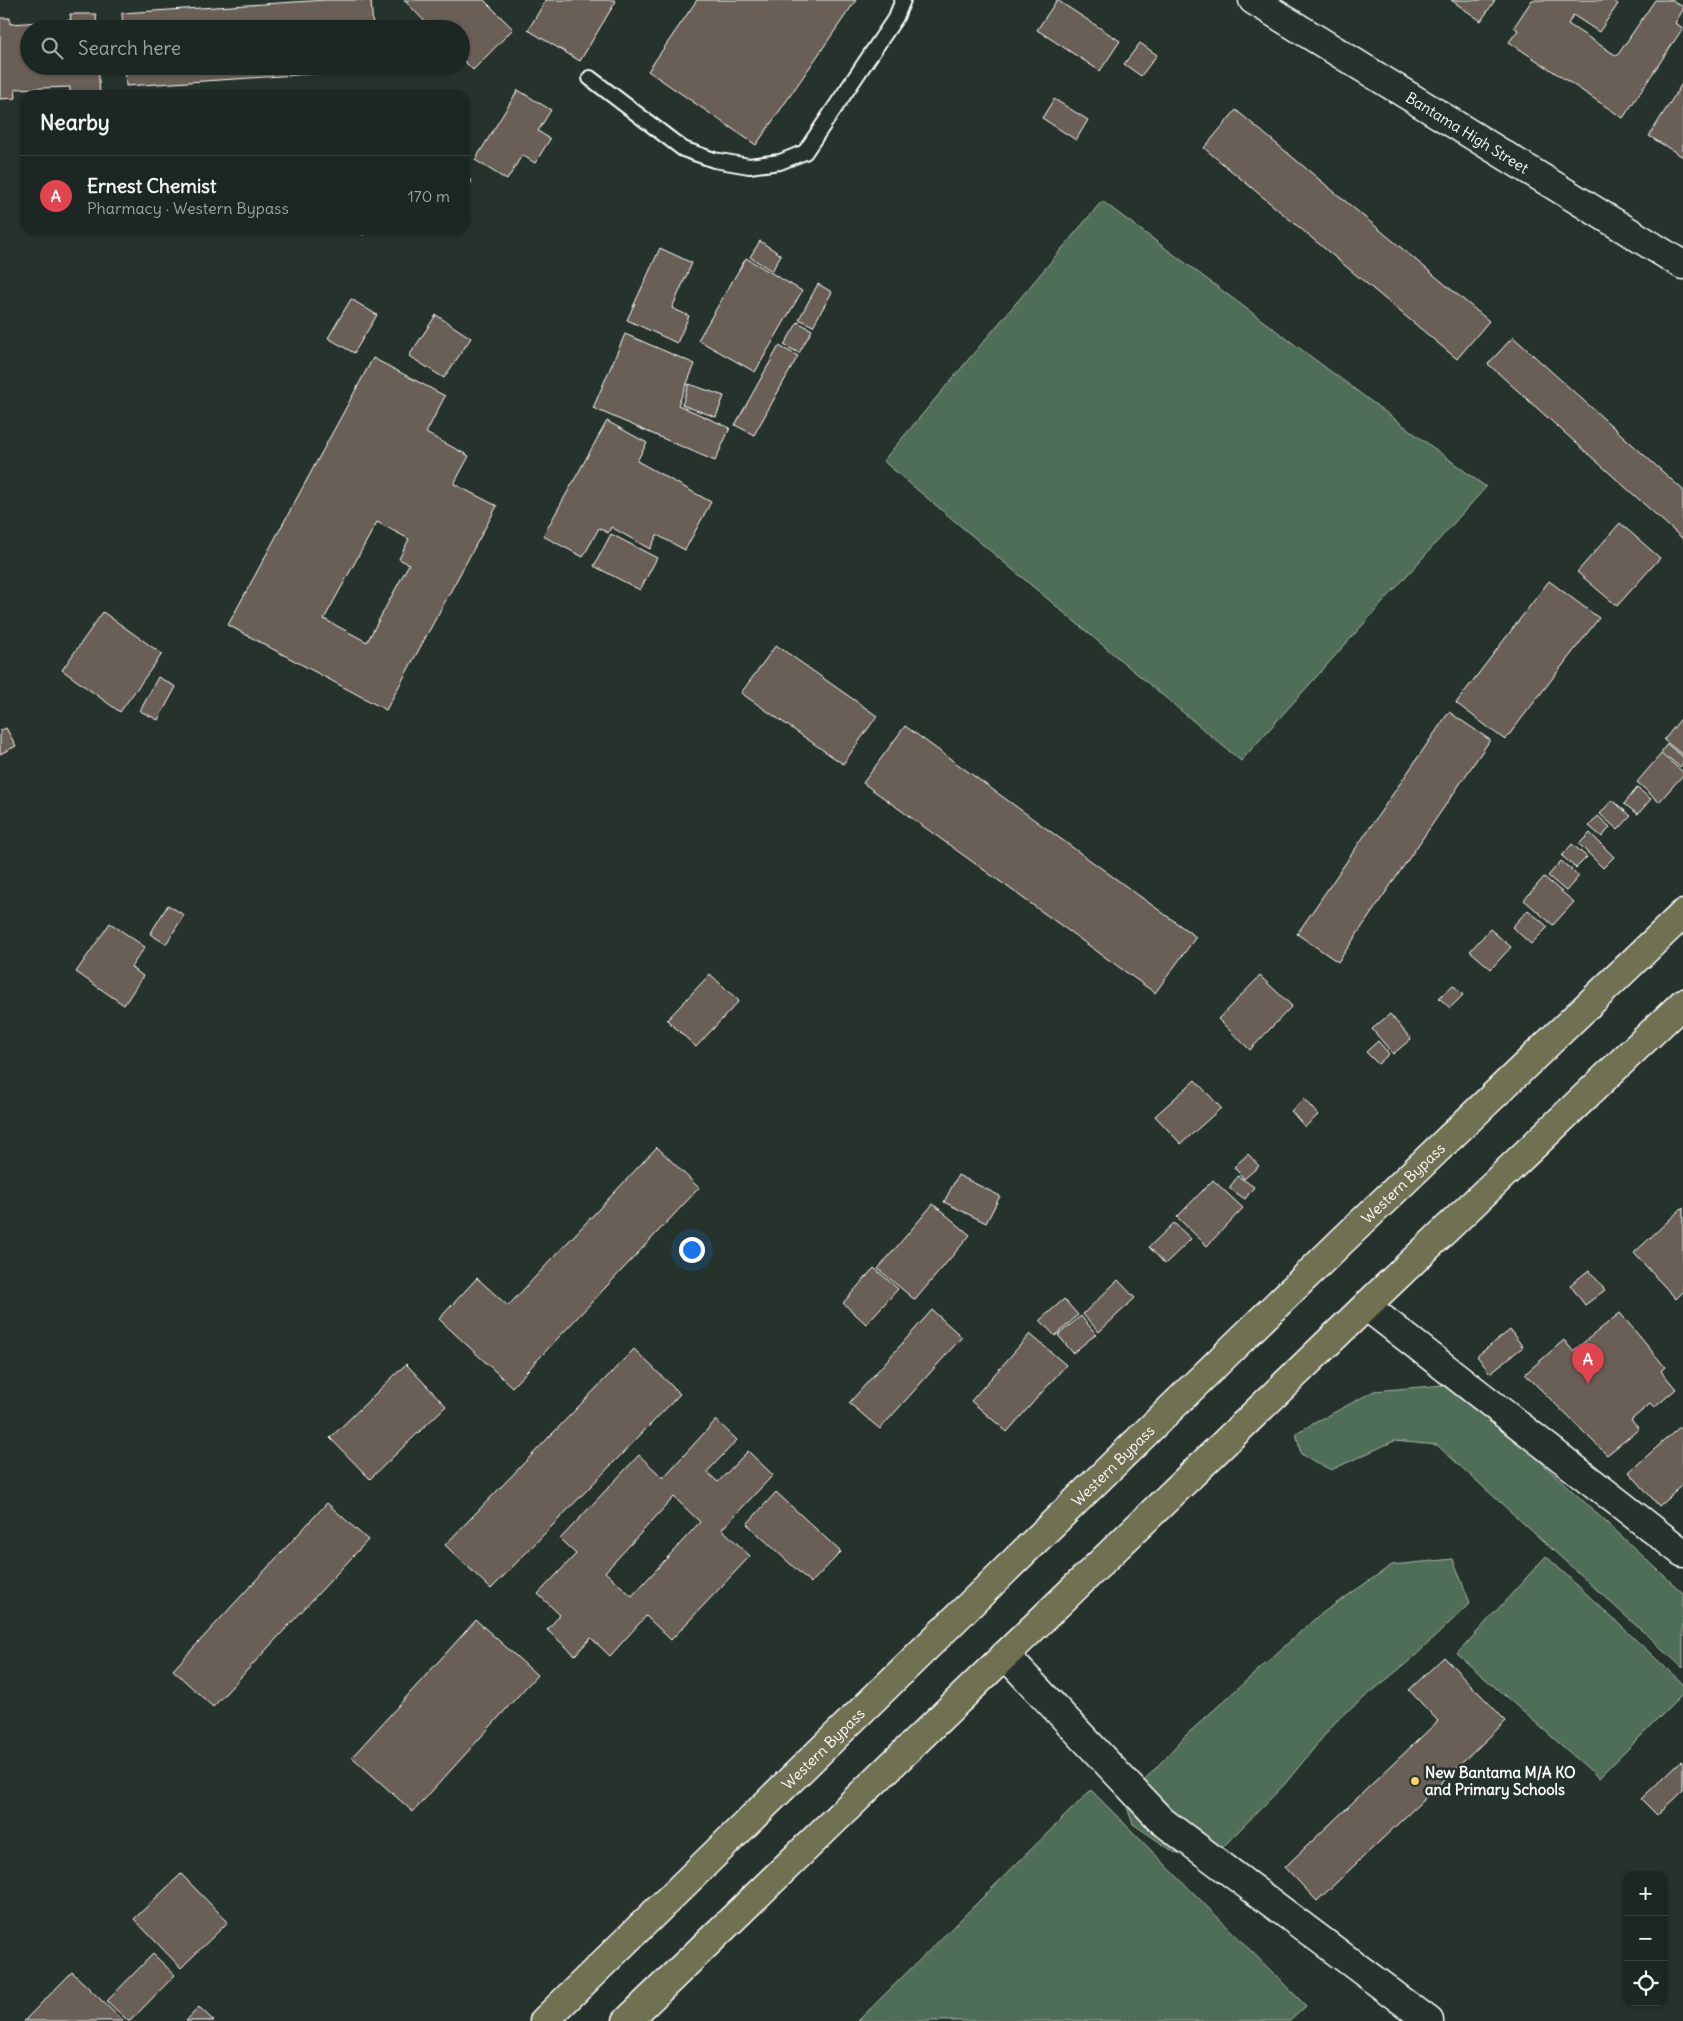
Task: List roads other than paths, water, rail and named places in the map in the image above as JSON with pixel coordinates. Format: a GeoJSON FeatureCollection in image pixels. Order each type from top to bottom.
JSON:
{"type":"FeatureCollection","features":[{"type":"Feature","properties":{"kind":"highway","name":"Western Bypass"},"geometry":{"type":"LineString","coordinates":[[544,2021],[1305,1278],[1683,914]]}},
{"type":"Feature","properties":{"kind":"highway"},"geometry":{"type":"LineString","coordinates":[[627,2021],[1366,1306],[1683,1003]]}},
{"type":"Feature","properties":{"kind":"street","name":"Bantama High Street"},"geometry":{"type":"LineString","coordinates":[[1253,0],[1683,265]]}},
{"type":"Feature","properties":{"kind":"street"},"geometry":{"type":"LineString","coordinates":[[1366,1306],[1683,1553]]}},
{"type":"Feature","properties":{"kind":"street"},"geometry":{"type":"LineString","coordinates":[[1005,1655],[1162,1821],[1429,2021]]}},
{"type":"Feature","properties":{"kind":"lane"},"geometry":{"type":"LineString","coordinates":[[590,78],[684,149],[714,160],[749,166],[780,162],[805,152],[896,17],[903,0]]}},
{"type":"Feature","properties":{"kind":"place","name":"Ernest Chemist"},"geometry":{"type":"Point","coordinates":[1588,1384]}},
{"type":"Feature","properties":{"kind":"place","name":"New Bantama M/A KO and Primary Schools"},"geometry":{"type":"Point","coordinates":[1415,1781]}}]}
